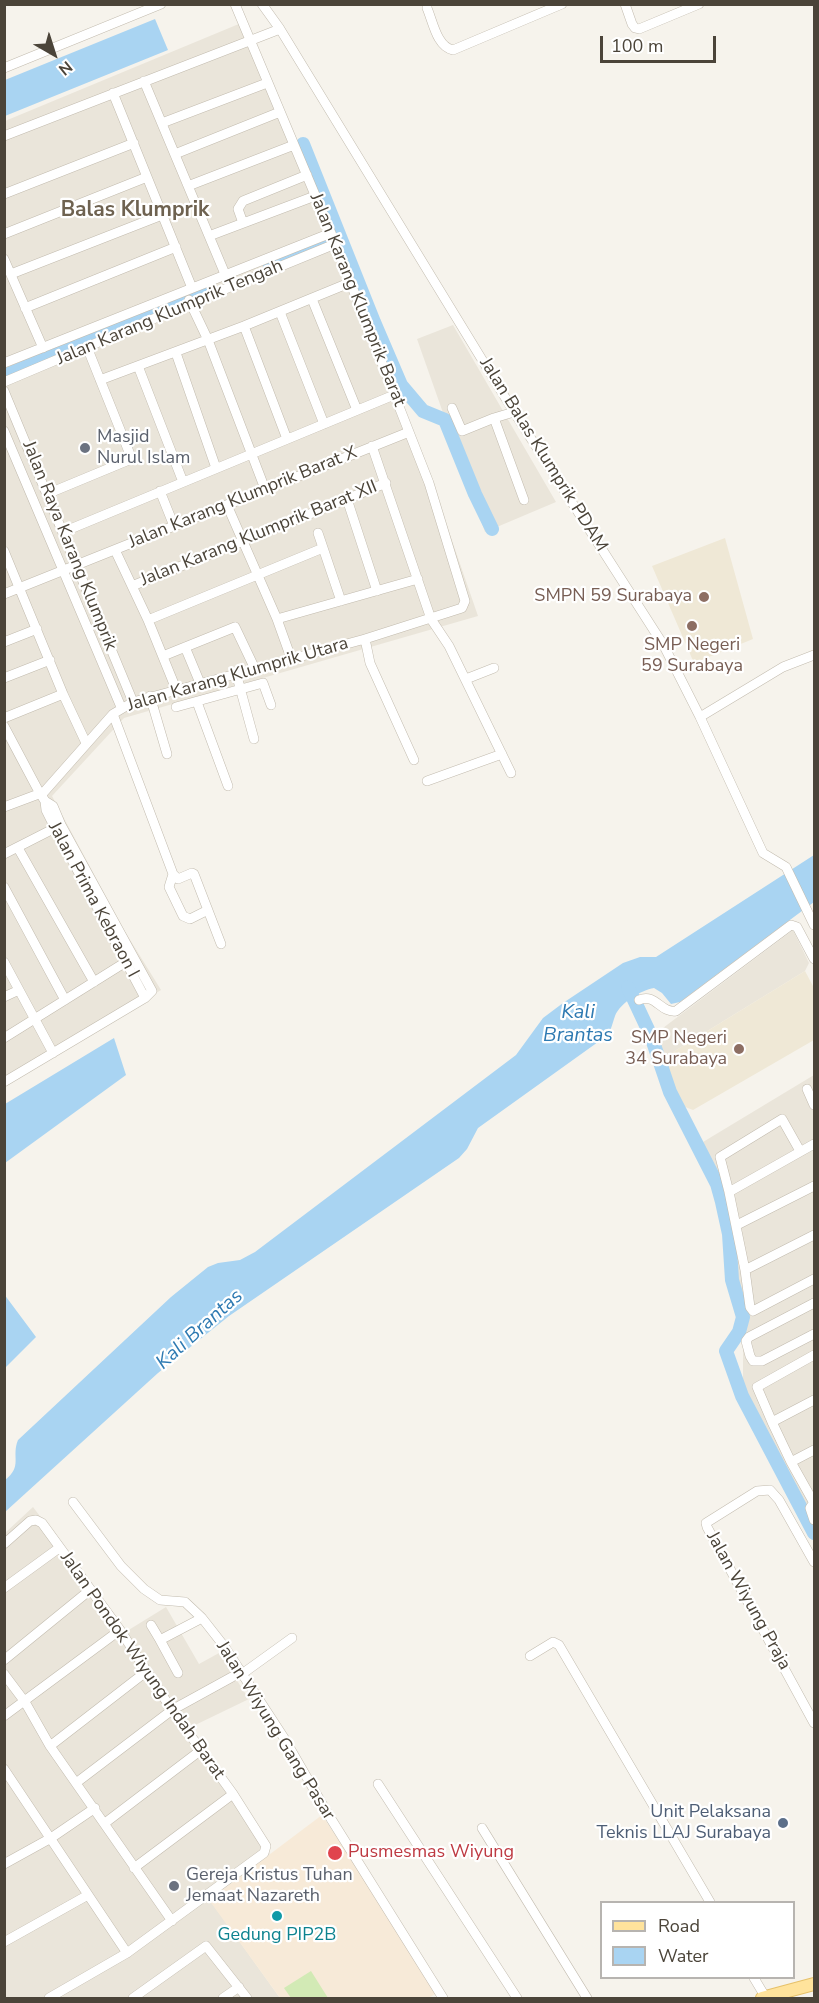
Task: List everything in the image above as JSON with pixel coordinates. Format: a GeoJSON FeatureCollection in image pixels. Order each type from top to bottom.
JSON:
{"type":"FeatureCollection","features":[{"type":"Feature","properties":{"kind":"main road"},"geometry":{"type":"LineString","coordinates":[[764,1998],[814,1984]]}},
{"type":"Feature","properties":{"kind":"street"},"geometry":{"type":"LineString","coordinates":[[4,68],[140,10],[161,4]]}},
{"type":"Feature","properties":{"kind":"street","name":"Jalan Karang Klumprik Barat"},"geometry":{"type":"LineString","coordinates":[[235,4],[252,39],[267,83],[333,239],[429,483],[465,601]]}},
{"type":"Feature","properties":{"kind":"street","name":"Jalan Balas Klumprik PDAM"},"geometry":{"type":"LineString","coordinates":[[262,4],[275,31],[664,646],[700,717],[763,853],[786,867],[809,910],[814,925]]}},
{"type":"Feature","properties":{"kind":"street"},"geometry":{"type":"LineString","coordinates":[[427,4],[442,44],[447,49],[453,50],[562,4]]}},
{"type":"Feature","properties":{"kind":"street"},"geometry":{"type":"LineString","coordinates":[[625,4],[632,24],[639,29],[699,4]]}},
{"type":"Feature","properties":{"kind":"street"},"geometry":{"type":"LineString","coordinates":[[4,136],[275,31]]}},
{"type":"Feature","properties":{"kind":"street"},"geometry":{"type":"LineString","coordinates":[[144,81],[225,274]]}},
{"type":"Feature","properties":{"kind":"street"},"geometry":{"type":"LineString","coordinates":[[162,123],[267,83]]}},
{"type":"Feature","properties":{"kind":"street"},"geometry":{"type":"LineString","coordinates":[[113,93],[176,247],[189,295],[266,489]]}},
{"type":"Feature","properties":{"kind":"street"},"geometry":{"type":"LineString","coordinates":[[175,154],[280,112]]}},
{"type":"Feature","properties":{"kind":"street"},"geometry":{"type":"LineString","coordinates":[[4,194],[134,143]]}},
{"type":"Feature","properties":{"kind":"street"},"geometry":{"type":"LineString","coordinates":[[188,186],[294,145]]}},
{"type":"Feature","properties":{"kind":"street"},"geometry":{"type":"LineString","coordinates":[[243,223],[238,208],[243,201],[307,175]]}},
{"type":"Feature","properties":{"kind":"street"},"geometry":{"type":"LineString","coordinates":[[4,234],[147,177]]}},
{"type":"Feature","properties":{"kind":"street"},"geometry":{"type":"LineString","coordinates":[[209,236],[315,196]]}},
{"type":"Feature","properties":{"kind":"street"},"geometry":{"type":"LineString","coordinates":[[11,274],[162,215]]}},
{"type":"Feature","properties":{"kind":"street","name":"Jalan Karang Klumprik Tengah"},"geometry":{"type":"LineString","coordinates":[[4,382],[87,347],[225,274],[333,239]]}},
{"type":"Feature","properties":{"kind":"street","name":"Jalan Karang Klumprik Tengah"},"geometry":{"type":"LineString","coordinates":[[4,363],[333,239]]}},
{"type":"Feature","properties":{"kind":"street"},"geometry":{"type":"LineString","coordinates":[[26,308],[176,247]]}},
{"type":"Feature","properties":{"kind":"street"},"geometry":{"type":"LineString","coordinates":[[4,259],[43,348]]}},
{"type":"Feature","properties":{"kind":"street"},"geometry":{"type":"LineString","coordinates":[[100,380],[280,312],[349,283]]}},
{"type":"Feature","properties":{"kind":"street"},"geometry":{"type":"LineString","coordinates":[[312,299],[357,411]]}},
{"type":"Feature","properties":{"kind":"street"},"geometry":{"type":"LineString","coordinates":[[280,312],[324,424]]}},
{"type":"Feature","properties":{"kind":"street"},"geometry":{"type":"LineString","coordinates":[[244,326],[287,439]]}},
{"type":"Feature","properties":{"kind":"street"},"geometry":{"type":"LineString","coordinates":[[47,494],[130,459],[130,453],[87,347]]}},
{"type":"Feature","properties":{"kind":"street"},"geometry":{"type":"LineString","coordinates":[[176,352],[216,468]]}},
{"type":"Feature","properties":{"kind":"street"},"geometry":{"type":"LineString","coordinates":[[138,366],[183,482]]}},
{"type":"Feature","properties":{"kind":"street","name":"Jalan Raya Karang Klumprik"},"geometry":{"type":"LineString","coordinates":[[4,390],[133,702]]}},
{"type":"Feature","properties":{"kind":"street"},"geometry":{"type":"LineString","coordinates":[[63,531],[394,395]]}},
{"type":"Feature","properties":{"kind":"street"},"geometry":{"type":"LineString","coordinates":[[452,408],[462,431],[514,412]]}},
{"type":"Feature","properties":{"kind":"street"},"geometry":{"type":"LineString","coordinates":[[494,418],[524,500]]}},
{"type":"Feature","properties":{"kind":"street","name":"Jalan Raya Karang Klumprik"},"geometry":{"type":"LineString","coordinates":[[4,431],[63,570],[117,718],[173,874],[169,887],[183,916],[190,919],[208,910]]}},
{"type":"Feature","properties":{"kind":"street","name":"Jalan Karang Klumprik Barat X"},"geometry":{"type":"LineString","coordinates":[[4,594],[409,432]]}},
{"type":"Feature","properties":{"kind":"street"},"geometry":{"type":"LineString","coordinates":[[372,446],[431,619],[466,679],[511,773]]}},
{"type":"Feature","properties":{"kind":"street","name":"Jalan Karang Klumprik Barat XII"},"geometry":{"type":"LineString","coordinates":[[132,586],[386,483]]}},
{"type":"Feature","properties":{"kind":"street"},"geometry":{"type":"LineString","coordinates":[[160,491],[174,526]]}},
{"type":"Feature","properties":{"kind":"street"},"geometry":{"type":"LineString","coordinates":[[347,499],[377,591]]}},
{"type":"Feature","properties":{"kind":"street"},"geometry":{"type":"LineString","coordinates":[[227,505],[277,619],[291,658]]}},
{"type":"Feature","properties":{"kind":"street"},"geometry":{"type":"LineString","coordinates":[[318,533],[341,601]]}},
{"type":"Feature","properties":{"kind":"street"},"geometry":{"type":"LineString","coordinates":[[148,620],[323,548]]}},
{"type":"Feature","properties":{"kind":"street"},"geometry":{"type":"LineString","coordinates":[[115,550],[148,620],[176,689]]}},
{"type":"Feature","properties":{"kind":"street"},"geometry":{"type":"LineString","coordinates":[[4,551],[86,744]]}},
{"type":"Feature","properties":{"kind":"street"},"geometry":{"type":"LineString","coordinates":[[277,619],[418,579]]}},
{"type":"Feature","properties":{"kind":"street","name":"Jalan Karang Klumprik Utara"},"geometry":{"type":"LineString","coordinates":[[43,798],[86,744],[133,702],[152,703],[176,689],[200,683],[238,682],[255,669],[291,658],[365,642],[462,608],[465,601]]}},
{"type":"Feature","properties":{"kind":"street"},"geometry":{"type":"LineString","coordinates":[[163,656],[235,627],[255,669]]}},
{"type":"Feature","properties":{"kind":"street"},"geometry":{"type":"LineString","coordinates":[[4,642],[37,629]]}},
{"type":"Feature","properties":{"kind":"street"},"geometry":{"type":"LineString","coordinates":[[365,642],[370,663],[414,760]]}},
{"type":"Feature","properties":{"kind":"street"},"geometry":{"type":"LineString","coordinates":[[185,647],[200,683]]}},
{"type":"Feature","properties":{"kind":"street"},"geometry":{"type":"LineString","coordinates":[[700,717],[783,667],[814,655]]}},
{"type":"Feature","properties":{"kind":"street"},"geometry":{"type":"LineString","coordinates":[[4,678],[50,660]]}},
{"type":"Feature","properties":{"kind":"street"},"geometry":{"type":"LineString","coordinates":[[466,679],[494,669]]}},
{"type":"Feature","properties":{"kind":"street"},"geometry":{"type":"LineString","coordinates":[[238,682],[254,739]]}},
{"type":"Feature","properties":{"kind":"street"},"geometry":{"type":"LineString","coordinates":[[176,706],[197,702],[238,682],[264,683],[271,705]]}},
{"type":"Feature","properties":{"kind":"street"},"geometry":{"type":"LineString","coordinates":[[4,718],[63,694]]}},
{"type":"Feature","properties":{"kind":"street"},"geometry":{"type":"LineString","coordinates":[[197,702],[228,786]]}},
{"type":"Feature","properties":{"kind":"street"},"geometry":{"type":"LineString","coordinates":[[152,703],[167,754]]}},
{"type":"Feature","properties":{"kind":"street","name":"Jalan Prima Kebraon I"},"geometry":{"type":"LineString","coordinates":[[4,726],[43,798],[53,806],[58,827],[129,960],[145,998],[152,990],[129,960]]}},
{"type":"Feature","properties":{"kind":"street"},"geometry":{"type":"LineString","coordinates":[[427,781],[502,754]]}},
{"type":"Feature","properties":{"kind":"street"},"geometry":{"type":"LineString","coordinates":[[4,807],[43,798]]}},
{"type":"Feature","properties":{"kind":"street"},"geometry":{"type":"LineString","coordinates":[[4,854],[58,827]]}},
{"type":"Feature","properties":{"kind":"street"},"geometry":{"type":"LineString","coordinates":[[18,848],[94,982]]}},
{"type":"Feature","properties":{"kind":"street"},"geometry":{"type":"LineString","coordinates":[[173,874],[178,879],[193,873],[221,944]]}},
{"type":"Feature","properties":{"kind":"street"},"geometry":{"type":"LineString","coordinates":[[4,887],[65,1000]]}},
{"type":"Feature","properties":{"kind":"street"},"geometry":{"type":"LineString","coordinates":[[639,1000],[645,997],[651,998],[668,1011],[676,1011],[791,925],[797,927],[814,959]]}},
{"type":"Feature","properties":{"kind":"street"},"geometry":{"type":"LineString","coordinates":[[4,1038],[129,960]]}},
{"type":"Feature","properties":{"kind":"street"},"geometry":{"type":"LineString","coordinates":[[4,963],[53,1053]]}},
{"type":"Feature","properties":{"kind":"street"},"geometry":{"type":"LineString","coordinates":[[4,997],[18,990]]}},
{"type":"Feature","properties":{"kind":"street"},"geometry":{"type":"LineString","coordinates":[[4,1082],[145,998]]}},
{"type":"Feature","properties":{"kind":"street"},"geometry":{"type":"LineString","coordinates":[[807,1089],[814,1105]]}},
{"type":"Feature","properties":{"kind":"street"},"geometry":{"type":"LineString","coordinates":[[800,1151],[782,1119],[720,1158],[737,1226],[750,1308],[753,1311],[814,1279]]}},
{"type":"Feature","properties":{"kind":"street"},"geometry":{"type":"LineString","coordinates":[[729,1192],[814,1144]]}},
{"type":"Feature","properties":{"kind":"street"},"geometry":{"type":"LineString","coordinates":[[737,1226],[814,1186]]}},
{"type":"Feature","properties":{"kind":"street"},"geometry":{"type":"LineString","coordinates":[[745,1270],[814,1235]]}},
{"type":"Feature","properties":{"kind":"street"},"geometry":{"type":"LineString","coordinates":[[814,1303],[749,1337],[746,1341],[753,1361],[762,1361],[814,1334]]}},
{"type":"Feature","properties":{"kind":"street"},"geometry":{"type":"LineString","coordinates":[[813,1517],[810,1508],[814,1502],[791,1462],[758,1389],[759,1385],[814,1355]]}},
{"type":"Feature","properties":{"kind":"street"},"geometry":{"type":"LineString","coordinates":[[772,1422],[814,1400]]}},
{"type":"Feature","properties":{"kind":"street"},"geometry":{"type":"LineString","coordinates":[[791,1462],[814,1450]]}},
{"type":"Feature","properties":{"kind":"street","name":"Jalan Wiyung Praja"},"geometry":{"type":"LineString","coordinates":[[814,1562],[779,1500],[770,1490],[757,1491],[706,1523],[814,1723]]}},
{"type":"Feature","properties":{"kind":"street","name":"Jalan Wiyung Gang Pasar"},"geometry":{"type":"LineString","coordinates":[[73,1502],[121,1566],[144,1589],[160,1600],[184,1602],[202,1618],[284,1738],[346,1844],[443,1998]]}},
{"type":"Feature","properties":{"kind":"street","name":"Jalan Pondok Wiyung Indah Barat"},"geometry":{"type":"LineString","coordinates":[[4,1544],[30,1521],[36,1520],[42,1523],[120,1630],[172,1710],[266,1844],[264,1853],[172,1921]]}},
{"type":"Feature","properties":{"kind":"street"},"geometry":{"type":"LineString","coordinates":[[4,1588],[58,1548]]}},
{"type":"Feature","properties":{"kind":"street"},"geometry":{"type":"LineString","coordinates":[[4,1660],[90,1590]]}},
{"type":"Feature","properties":{"kind":"street"},"geometry":{"type":"LineString","coordinates":[[160,1640],[202,1618]]}},
{"type":"Feature","properties":{"kind":"street"},"geometry":{"type":"LineString","coordinates":[[151,1625],[178,1673]]}},
{"type":"Feature","properties":{"kind":"street"},"geometry":{"type":"LineString","coordinates":[[4,1716],[120,1630]]}},
{"type":"Feature","properties":{"kind":"street"},"geometry":{"type":"LineString","coordinates":[[242,1674],[292,1638]]}},
{"type":"Feature","properties":{"kind":"street"},"geometry":{"type":"LineString","coordinates":[[530,1656],[553,1642],[559,1645],[709,1901]]}},
{"type":"Feature","properties":{"kind":"street"},"geometry":{"type":"LineString","coordinates":[[50,1746],[147,1671]]}},
{"type":"Feature","properties":{"kind":"street"},"geometry":{"type":"LineString","coordinates":[[4,1674],[25,1702],[50,1746],[172,1921],[127,1953],[49,1998]]}},
{"type":"Feature","properties":{"kind":"street"},"geometry":{"type":"LineString","coordinates":[[76,1783],[172,1710],[232,1677]]}},
{"type":"Feature","properties":{"kind":"street"},"geometry":{"type":"LineString","coordinates":[[105,1823],[201,1750]]}},
{"type":"Feature","properties":{"kind":"street"},"geometry":{"type":"LineString","coordinates":[[4,1769],[8,1783],[51,1838],[127,1953]]}},
{"type":"Feature","properties":{"kind":"street"},"geometry":{"type":"LineString","coordinates":[[378,1784],[517,1998]]}},
{"type":"Feature","properties":{"kind":"street"},"geometry":{"type":"LineString","coordinates":[[135,1868],[233,1794]]}},
{"type":"Feature","properties":{"kind":"street"},"geometry":{"type":"LineString","coordinates":[[4,1864],[51,1838],[94,1808]]}},
{"type":"Feature","properties":{"kind":"street"},"geometry":{"type":"LineString","coordinates":[[482,1828],[587,1998]]}},
{"type":"Feature","properties":{"kind":"street"},"geometry":{"type":"LineString","coordinates":[[4,1942],[88,1895]]}},
{"type":"Feature","properties":{"kind":"street"},"geometry":{"type":"LineString","coordinates":[[133,1998],[205,1946],[209,1948],[247,1998]]}},
{"type":"Feature","properties":{"kind":"street"},"geometry":{"type":"LineString","coordinates":[[755,1979],[764,1998]]}},
{"type":"Feature","properties":{"kind":"street"},"geometry":{"type":"LineString","coordinates":[[223,1998],[239,1987]]}},
{"type":"Feature","properties":{"kind":"shaded area"},"geometry":{"type":"Polygon","coordinates":[[[246,21],[426,465],[478,616],[124,718],[52,796],[124,930],[161,990],[5,1083],[5,121],[246,21]]]}},
{"type":"Feature","properties":{"kind":"shaded area"},"geometry":{"type":"Polygon","coordinates":[[[453,325],[556,502],[485,532],[417,339],[453,325]]]}},
{"type":"Feature","properties":{"kind":"shaded area","name":"SMPN 59 Surabaya"},"geometry":{"type":"Polygon","coordinates":[[[725,538],[753,639],[694,663],[652,566],[725,538]]]}},
{"type":"Feature","properties":{"kind":"shaded area"},"geometry":{"type":"Polygon","coordinates":[[[793,930],[809,963],[805,971],[665,1057],[655,1034],[793,930]]]}},
{"type":"Feature","properties":{"kind":"shaded area","name":"SMP Negeri 34 Surabaya"},"geometry":{"type":"Polygon","coordinates":[[[805,971],[814,988],[814,1040],[693,1110],[680,1105],[673,1092],[665,1057],[805,971]]]}},
{"type":"Feature","properties":{"kind":"shaded area"},"geometry":{"type":"Polygon","coordinates":[[[814,1075],[814,1528],[743,1388],[743,1321],[725,1190],[703,1142],[814,1075]]]}},
{"type":"Feature","properties":{"kind":"shaded area"},"geometry":{"type":"Polygon","coordinates":[[[33,1507],[127,1631],[166,1607],[199,1664],[219,1653],[249,1699],[189,1728],[270,1854],[210,1900],[280,1998],[5,1998],[5,1533],[33,1507]]]}},
{"type":"Feature","properties":{"kind":"shaded area"},"geometry":{"type":"Polygon","coordinates":[[[322,1815],[439,1992],[428,1998],[280,1998],[209,1900],[322,1815]]]}},
{"type":"Feature","properties":{"kind":"green space"},"geometry":{"type":"Polygon","coordinates":[[[311,1971],[328,1998],[291,1998],[284,1988],[311,1971]]]}},
{"type":"Feature","properties":{"kind":"water"},"geometry":{"type":"Polygon","coordinates":[[[155,19],[168,50],[5,116],[5,80],[155,19]]]}},
{"type":"Feature","properties":{"kind":"water","name":"Kali Brantas"},"geometry":{"type":"Polygon","coordinates":[[[814,855],[814,902],[680,1002],[671,1004],[662,993],[654,988],[643,991],[621,1006],[605,1037],[478,1128],[467,1149],[459,1158],[229,1316],[158,1373],[5,1512],[5,1480],[14,1470],[18,1440],[171,1297],[208,1267],[240,1260],[255,1252],[516,1055],[543,1018],[563,1003],[623,963],[640,957],[656,957],[814,855]]]}},
{"type":"Feature","properties":{"kind":"water"},"geometry":{"type":"Polygon","coordinates":[[[114,1038],[126,1075],[5,1163],[5,1104],[114,1038]]]}},
{"type":"Feature","properties":{"kind":"water"},"geometry":{"type":"Polygon","coordinates":[[[4,1294],[36,1337],[5,1368],[4,1368],[4,1294]]]}},
{"type":"Feature","properties":{"kind":"waterway"},"geometry":{"type":"LineString","coordinates":[[303,144],[401,385],[423,411],[445,420],[492,529]]}},
{"type":"Feature","properties":{"kind":"waterway"},"geometry":{"type":"LineString","coordinates":[[270,266],[339,237]]}},
{"type":"Feature","properties":{"kind":"waterway"},"geometry":{"type":"LineString","coordinates":[[4,376],[210,291]]}},
{"type":"Feature","properties":{"kind":"waterway"},"geometry":{"type":"LineString","coordinates":[[628,987],[651,1036],[670,1092],[717,1184],[722,1202],[729,1234],[732,1280],[743,1317],[739,1332],[726,1351],[742,1396],[814,1533]]}},
{"type":"Feature","properties":{"kind":"place","name":"Masjid Nurul Islam"},"geometry":{"type":"Point","coordinates":[85,448]}},
{"type":"Feature","properties":{"kind":"place","name":"SMPN 59 Surabaya"},"geometry":{"type":"Point","coordinates":[704,597]}},
{"type":"Feature","properties":{"kind":"place","name":"SMP Negeri 59 Surabaya"},"geometry":{"type":"Point","coordinates":[692,626]}},
{"type":"Feature","properties":{"kind":"place","name":"SMP Negeri 34 Surabaya"},"geometry":{"type":"Point","coordinates":[739,1049]}},
{"type":"Feature","properties":{"kind":"place","name":"Unit Pelaksana Teknis LLAJ Surabaya"},"geometry":{"type":"Point","coordinates":[783,1823]}},
{"type":"Feature","properties":{"kind":"place","name":"Pusmesmas Wiyung"},"geometry":{"type":"Point","coordinates":[335,1853]}},
{"type":"Feature","properties":{"kind":"place","name":"Gereja Kristus Tuhan Jemaat Nazareth"},"geometry":{"type":"Point","coordinates":[174,1886]}},
{"type":"Feature","properties":{"kind":"place","name":"Gedung PIP2B"},"geometry":{"type":"Point","coordinates":[277,1916]}},
{"type":"Feature","properties":{"kind":"district","name":"Balas Klumprik"},"geometry":{"type":"Point","coordinates":[135,211]}}]}
